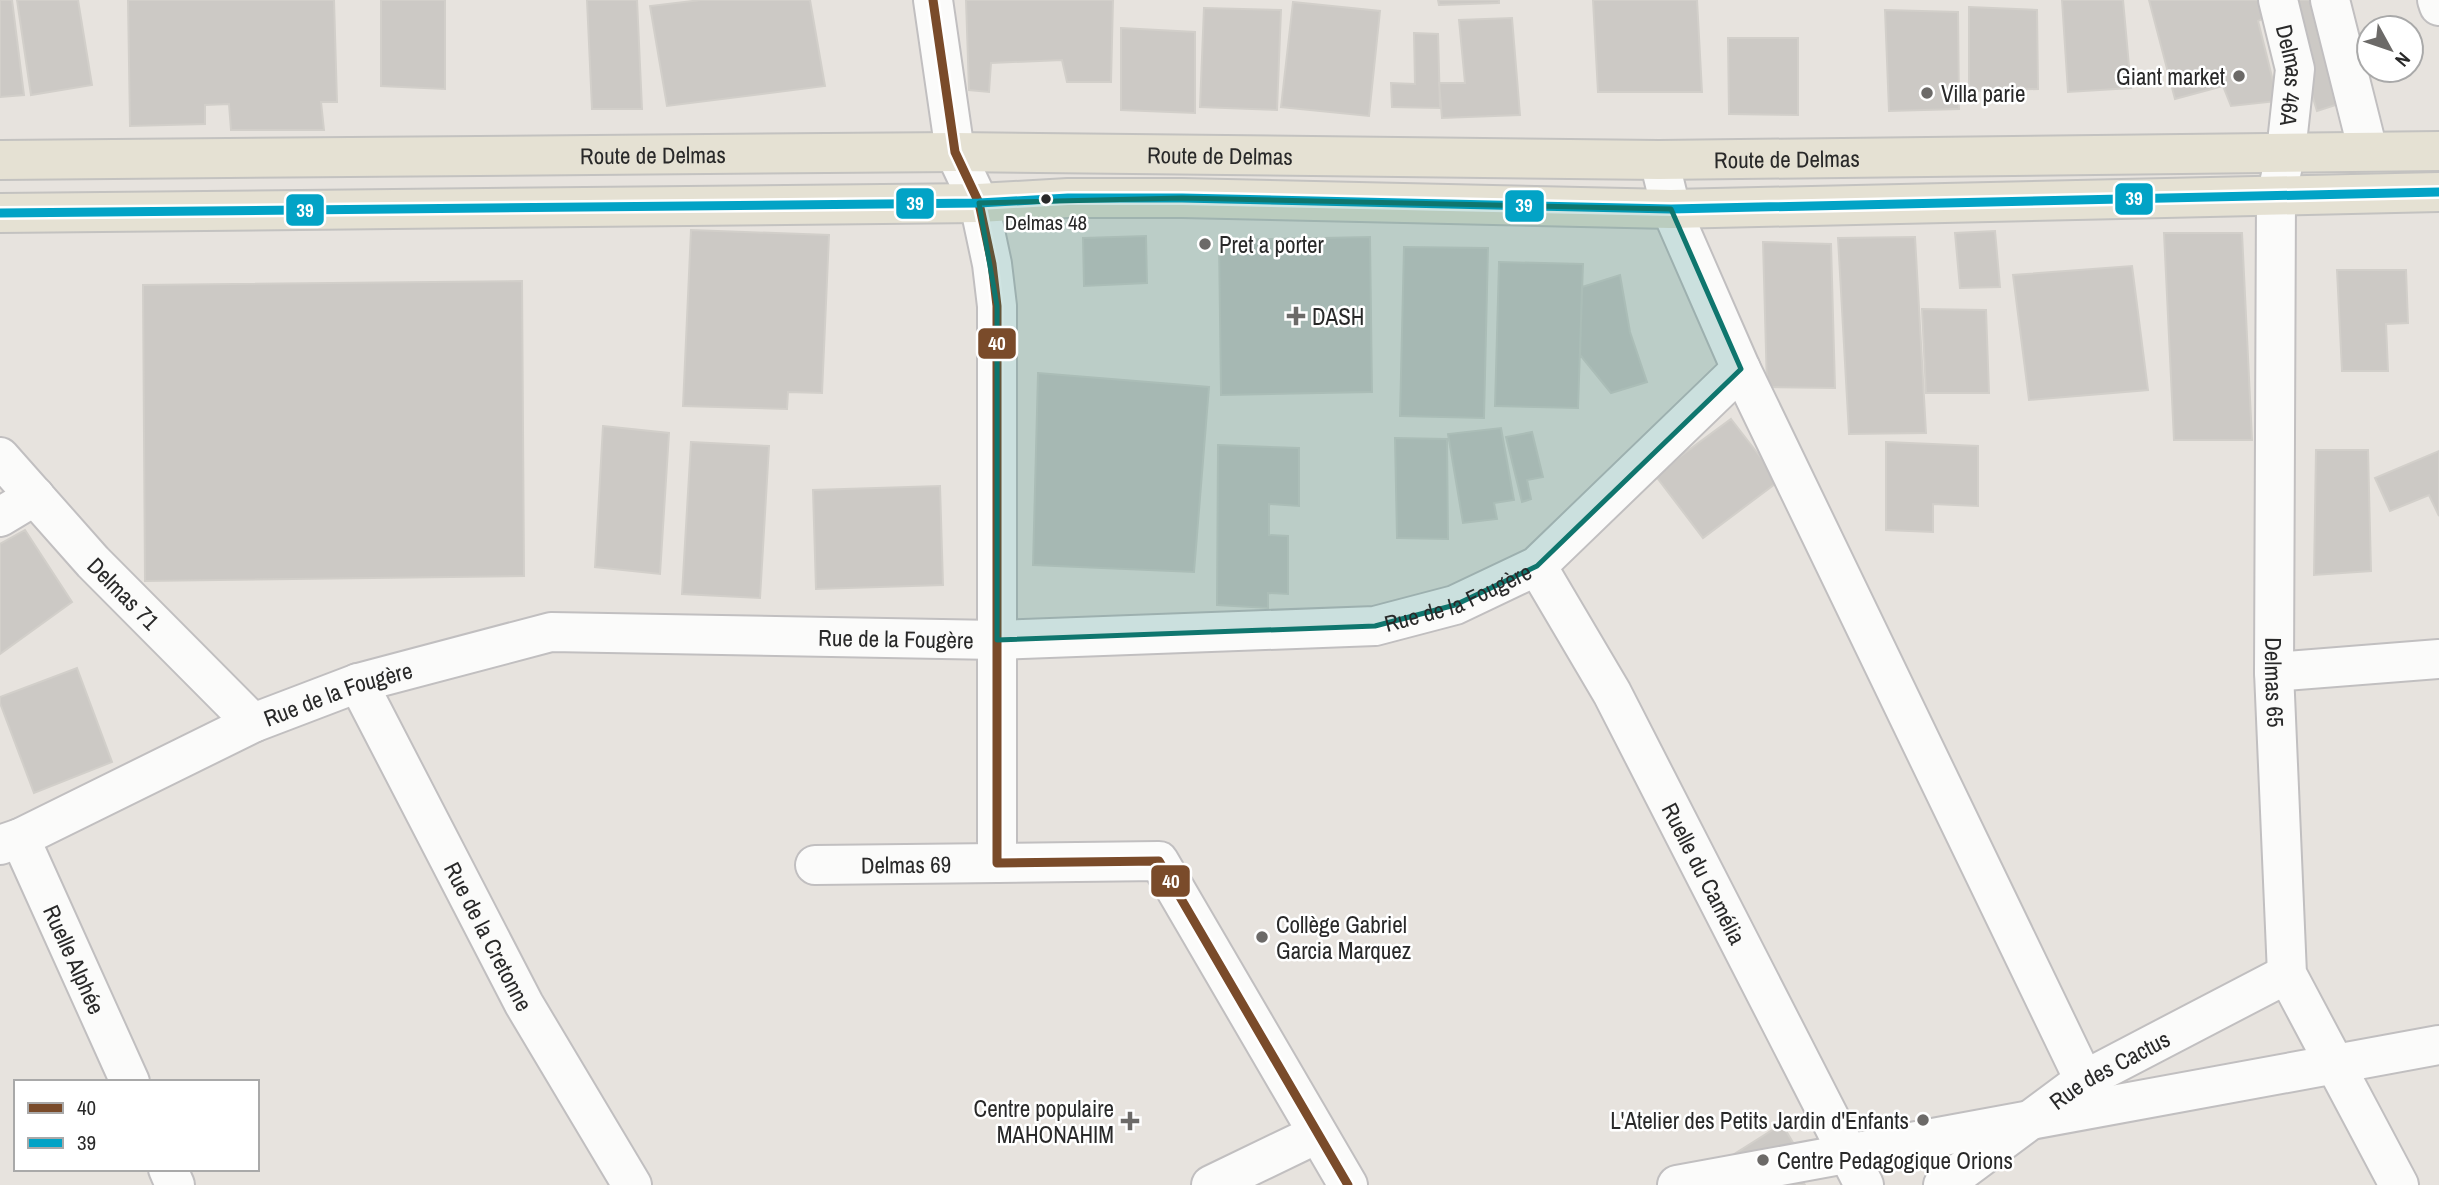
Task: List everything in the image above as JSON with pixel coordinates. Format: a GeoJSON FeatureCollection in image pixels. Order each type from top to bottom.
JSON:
{"type":"FeatureCollection","features":[{"type":"Feature","properties":{"kind":"main road","name":"Route de Delmas"},"geometry":{"type":"LineString","coordinates":[[0,160],[955,152],[1659,160],[2439,151]]}},
{"type":"Feature","properties":{"kind":"main road","name":"Route de Delmas"},"geometry":{"type":"LineString","coordinates":[[0,213],[979,203],[1068,198],[1671,209],[2439,192]]}},
{"type":"Feature","properties":{"kind":"street"},"geometry":{"type":"LineString","coordinates":[[933,0],[955,152],[979,203],[992,264],[997,306],[996,863]]}},
{"type":"Feature","properties":{"kind":"street","name":"Delmas 46A"},"geometry":{"type":"LineString","coordinates":[[2278,0],[2295,69],[2286,152]]}},
{"type":"Feature","properties":{"kind":"street"},"geometry":{"type":"LineString","coordinates":[[2330,0],[2368,151]]}},
{"type":"Feature","properties":{"kind":"street"},"geometry":{"type":"LineString","coordinates":[[2437,0],[2439,6]]}},
{"type":"Feature","properties":{"kind":"street","name":"Delmas 65"},"geometry":{"type":"LineString","coordinates":[[2286,152],[2276,197],[2274,672],[2287,974],[2399,1185]]}},
{"type":"Feature","properties":{"kind":"street"},"geometry":{"type":"LineString","coordinates":[[1659,160],[1671,209],[1741,369],[2084,1080]]}},
{"type":"Feature","properties":{"kind":"street","name":"Rue de la Fougère"},"geometry":{"type":"LineString","coordinates":[[10,842],[253,723],[358,683],[551,632],[997,640],[1375,626],[1455,605],[1537,566],[1741,369]]}},
{"type":"Feature","properties":{"kind":"street","name":"Delmas 71"},"geometry":{"type":"LineString","coordinates":[[0,457],[93,562],[253,723]]}},
{"type":"Feature","properties":{"kind":"street"},"geometry":{"type":"LineString","coordinates":[[0,517],[35,496]]}},
{"type":"Feature","properties":{"kind":"street","name":"Ruelle du Camélia"},"geometry":{"type":"LineString","coordinates":[[1537,566],[1612,693],[1864,1185]]}},
{"type":"Feature","properties":{"kind":"street"},"geometry":{"type":"LineString","coordinates":[[2274,672],[2439,659]]}},
{"type":"Feature","properties":{"kind":"street","name":"Rue de la Cretonne"},"geometry":{"type":"LineString","coordinates":[[358,683],[524,1004],[632,1185]]}},
{"type":"Feature","properties":{"kind":"street","name":"Ruelle Alphée"},"geometry":{"type":"LineString","coordinates":[[10,842],[129,1080]]}},
{"type":"Feature","properties":{"kind":"street","name":"Delmas 69"},"geometry":{"type":"LineString","coordinates":[[815,865],[1158,861],[1348,1185]]}},
{"type":"Feature","properties":{"kind":"street","name":"Rue des Cactus"},"geometry":{"type":"LineString","coordinates":[[1943,1185],[2084,1080],[2287,974]]}},
{"type":"Feature","properties":{"kind":"street"},"geometry":{"type":"LineString","coordinates":[[1677,1185],[2439,1045]]}},
{"type":"Feature","properties":{"kind":"street"},"geometry":{"type":"LineString","coordinates":[[1211,1185],[1317,1134]]}},
{"type":"Feature","properties":{"kind":"highlighted area"},"geometry":{"type":"Polygon","coordinates":[[[1182,198],[1671,209],[1741,369],[1537,566],[1455,605],[1375,626],[997,640],[997,306],[979,203],[1182,198]]]}},
{"type":"Feature","properties":{"kind":"building"},"geometry":{"type":"Polygon","coordinates":[[[0,0],[12,0],[24,95],[0,97],[0,0]]]}},
{"type":"Feature","properties":{"kind":"building"},"geometry":{"type":"Polygon","coordinates":[[[17,0],[78,0],[92,85],[31,95],[17,0]]]}},
{"type":"Feature","properties":{"kind":"building"},"geometry":{"type":"Polygon","coordinates":[[[128,0],[334,0],[337,102],[321,102],[324,130],[231,130],[229,104],[205,105],[205,124],[130,126],[128,0]]]}},
{"type":"Feature","properties":{"kind":"building"},"geometry":{"type":"Polygon","coordinates":[[[381,0],[445,0],[445,89],[381,86],[381,0]]]}},
{"type":"Feature","properties":{"kind":"building"},"geometry":{"type":"Polygon","coordinates":[[[587,0],[637,0],[642,109],[592,109],[587,0]]]}},
{"type":"Feature","properties":{"kind":"building"},"geometry":{"type":"Polygon","coordinates":[[[701,0],[810,0],[825,86],[667,106],[650,6],[701,0]]]}},
{"type":"Feature","properties":{"kind":"building"},"geometry":{"type":"Polygon","coordinates":[[[966,0],[1113,0],[1111,82],[1067,82],[1062,60],[991,63],[989,92],[969,90],[966,0]]]}},
{"type":"Feature","properties":{"kind":"building"},"geometry":{"type":"Polygon","coordinates":[[[1438,0],[1499,0],[1499,3],[1439,5],[1438,0]]]}},
{"type":"Feature","properties":{"kind":"building"},"geometry":{"type":"Polygon","coordinates":[[[1593,0],[1697,0],[1702,92],[1598,92],[1593,0]]]}},
{"type":"Feature","properties":{"kind":"building"},"geometry":{"type":"Polygon","coordinates":[[[2062,0],[2123,0],[2131,88],[2068,92],[2062,0]]]}},
{"type":"Feature","properties":{"kind":"building"},"geometry":{"type":"Polygon","coordinates":[[[2149,0],[2262,0],[2266,17],[2258,21],[2278,101],[2231,106],[2223,86],[2175,99],[2149,0]]]}},
{"type":"Feature","properties":{"kind":"building"},"geometry":{"type":"Polygon","coordinates":[[[2283,0],[2324,0],[2354,99],[2317,111],[2283,0]]]}},
{"type":"Feature","properties":{"kind":"building"},"geometry":{"type":"Polygon","coordinates":[[[1293,2],[1380,11],[1369,116],[1281,107],[1293,2]]]}},
{"type":"Feature","properties":{"kind":"building"},"geometry":{"type":"Polygon","coordinates":[[[1969,7],[2037,10],[2038,89],[1969,91],[1969,7]]]}},
{"type":"Feature","properties":{"kind":"building"},"geometry":{"type":"Polygon","coordinates":[[[1204,8],[1281,10],[1277,110],[1200,107],[1204,8]]]}},
{"type":"Feature","properties":{"kind":"building"},"geometry":{"type":"Polygon","coordinates":[[[1885,10],[1958,12],[1959,109],[1889,111],[1885,10]]]}},
{"type":"Feature","properties":{"kind":"building"},"geometry":{"type":"Polygon","coordinates":[[[1512,18],[1520,115],[1442,118],[1439,83],[1465,83],[1459,20],[1512,18]]]}},
{"type":"Feature","properties":{"kind":"building"},"geometry":{"type":"Polygon","coordinates":[[[1121,28],[1195,32],[1195,113],[1121,110],[1121,28]]]}},
{"type":"Feature","properties":{"kind":"building"},"geometry":{"type":"Polygon","coordinates":[[[1414,33],[1438,34],[1440,108],[1392,107],[1391,83],[1415,84],[1414,33]]]}},
{"type":"Feature","properties":{"kind":"building"},"geometry":{"type":"Polygon","coordinates":[[[1728,38],[1798,38],[1798,115],[1729,114],[1728,38]]]}},
{"type":"Feature","properties":{"kind":"building"},"geometry":{"type":"Polygon","coordinates":[[[691,230],[829,235],[822,393],[788,392],[787,409],[683,406],[691,230]]]}},
{"type":"Feature","properties":{"kind":"building"},"geometry":{"type":"Polygon","coordinates":[[[1995,231],[2000,287],[1960,288],[1955,233],[1995,231]]]}},
{"type":"Feature","properties":{"kind":"building"},"geometry":{"type":"Polygon","coordinates":[[[2164,233],[2242,233],[2252,440],[2174,440],[2164,233]]]}},
{"type":"Feature","properties":{"kind":"building"},"geometry":{"type":"Polygon","coordinates":[[[1146,236],[1147,283],[1084,286],[1083,238],[1146,236]]]}},
{"type":"Feature","properties":{"kind":"building","name":"DASH"},"geometry":{"type":"Polygon","coordinates":[[[1370,237],[1372,392],[1221,395],[1219,240],[1370,237]]]}},
{"type":"Feature","properties":{"kind":"building"},"geometry":{"type":"Polygon","coordinates":[[[1915,237],[1926,433],[1849,434],[1838,238],[1915,237]]]}},
{"type":"Feature","properties":{"kind":"building"},"geometry":{"type":"Polygon","coordinates":[[[1763,242],[1831,244],[1835,388],[1767,387],[1763,242]]]}},
{"type":"Feature","properties":{"kind":"building"},"geometry":{"type":"Polygon","coordinates":[[[1404,247],[1488,248],[1484,418],[1400,416],[1404,247]]]}},
{"type":"Feature","properties":{"kind":"building"},"geometry":{"type":"Polygon","coordinates":[[[1499,262],[1583,264],[1578,408],[1495,406],[1499,262]]]}},
{"type":"Feature","properties":{"kind":"building"},"geometry":{"type":"Polygon","coordinates":[[[2132,266],[2148,390],[2029,400],[2013,275],[2132,266]]]}},
{"type":"Feature","properties":{"kind":"building"},"geometry":{"type":"Polygon","coordinates":[[[2337,270],[2406,270],[2408,323],[2386,324],[2388,371],[2342,371],[2337,270]]]}},
{"type":"Feature","properties":{"kind":"building"},"geometry":{"type":"Polygon","coordinates":[[[1620,275],[1630,332],[1647,382],[1611,393],[1580,355],[1582,287],[1620,275]]]}},
{"type":"Feature","properties":{"kind":"building"},"geometry":{"type":"Polygon","coordinates":[[[522,281],[524,576],[145,581],[143,285],[522,281]]]}},
{"type":"Feature","properties":{"kind":"building"},"geometry":{"type":"Polygon","coordinates":[[[1922,309],[1986,310],[1989,393],[1926,393],[1922,309]]]}},
{"type":"Feature","properties":{"kind":"building"},"geometry":{"type":"Polygon","coordinates":[[[1038,373],[1209,387],[1194,572],[1033,565],[1038,373]]]}},
{"type":"Feature","properties":{"kind":"building"},"geometry":{"type":"Polygon","coordinates":[[[1731,419],[1779,481],[1703,538],[1655,475],[1731,419]]]}},
{"type":"Feature","properties":{"kind":"building"},"geometry":{"type":"Polygon","coordinates":[[[603,426],[669,433],[660,574],[595,567],[603,426]]]}},
{"type":"Feature","properties":{"kind":"building"},"geometry":{"type":"Polygon","coordinates":[[[1501,428],[1514,500],[1494,503],[1497,519],[1463,523],[1448,434],[1501,428]]]}},
{"type":"Feature","properties":{"kind":"building"},"geometry":{"type":"Polygon","coordinates":[[[1532,432],[1543,477],[1527,480],[1531,499],[1522,502],[1506,437],[1532,432]]]}},
{"type":"Feature","properties":{"kind":"building"},"geometry":{"type":"Polygon","coordinates":[[[1395,438],[1447,439],[1448,539],[1397,538],[1395,438]]]}},
{"type":"Feature","properties":{"kind":"building"},"geometry":{"type":"Polygon","coordinates":[[[691,442],[769,446],[760,598],[682,594],[691,442]]]}},
{"type":"Feature","properties":{"kind":"building"},"geometry":{"type":"Polygon","coordinates":[[[1886,442],[1978,446],[1978,506],[1933,504],[1933,532],[1886,530],[1886,442]]]}},
{"type":"Feature","properties":{"kind":"building"},"geometry":{"type":"Polygon","coordinates":[[[1218,445],[1299,448],[1299,506],[1269,504],[1269,535],[1288,536],[1288,594],[1268,593],[1268,608],[1217,605],[1218,445]]]}},
{"type":"Feature","properties":{"kind":"building"},"geometry":{"type":"Polygon","coordinates":[[[2316,450],[2368,450],[2371,571],[2314,575],[2316,450]]]}},
{"type":"Feature","properties":{"kind":"building"},"geometry":{"type":"Polygon","coordinates":[[[2439,451],[2439,516],[2429,495],[2390,511],[2375,478],[2439,451]]]}},
{"type":"Feature","properties":{"kind":"building"},"geometry":{"type":"Polygon","coordinates":[[[940,486],[943,585],[816,589],[813,490],[940,486]]]}},
{"type":"Feature","properties":{"kind":"building"},"geometry":{"type":"Polygon","coordinates":[[[25,530],[72,602],[0,654],[0,544],[25,530]]]}},
{"type":"Feature","properties":{"kind":"building"},"geometry":{"type":"Polygon","coordinates":[[[77,668],[112,762],[34,793],[0,697],[77,668]]]}},
{"type":"Feature","properties":{"kind":"building"},"geometry":{"type":"Polygon","coordinates":[[[1782,1124],[1808,1168],[1798,1174],[1805,1185],[1705,1185],[1737,1166],[1731,1156],[1782,1124]]]}},
{"type":"Feature","properties":{"kind":"transit line","name":"40"},"geometry":{"type":"LineString","coordinates":[[933,0],[955,152],[979,203],[992,264],[997,306],[997,863],[1159,861],[1348,1185]]}},
{"type":"Feature","properties":{"kind":"transit line","name":"39"},"geometry":{"type":"LineString","coordinates":[[0,213],[979,203],[1068,198],[1671,209],[2439,192]]}},
{"type":"Feature","properties":{"kind":"place","name":"Giant market"},"geometry":{"type":"Point","coordinates":[2239,76]}},
{"type":"Feature","properties":{"kind":"place","name":"Villa parie"},"geometry":{"type":"Point","coordinates":[1927,93]}},
{"type":"Feature","properties":{"kind":"place","name":"Delmas 48"},"geometry":{"type":"Point","coordinates":[1046,199]}},
{"type":"Feature","properties":{"kind":"place","name":"Pret a porter"},"geometry":{"type":"Point","coordinates":[1205,244]}},
{"type":"Feature","properties":{"kind":"place","name":"DASH"},"geometry":{"type":"Point","coordinates":[1296,316]}},
{"type":"Feature","properties":{"kind":"place","name":"Collège Gabriel Garcia Marquez"},"geometry":{"type":"Point","coordinates":[1262,937]}},
{"type":"Feature","properties":{"kind":"place","name":"L'Atelier des Petits Jardin d'Enfants"},"geometry":{"type":"Point","coordinates":[1923,1120]}},
{"type":"Feature","properties":{"kind":"place","name":"Centre populaire MAHONAHIM"},"geometry":{"type":"Point","coordinates":[1130,1121]}},
{"type":"Feature","properties":{"kind":"place","name":"Centre Pedagogique Orions"},"geometry":{"type":"Point","coordinates":[1763,1160]}}]}
